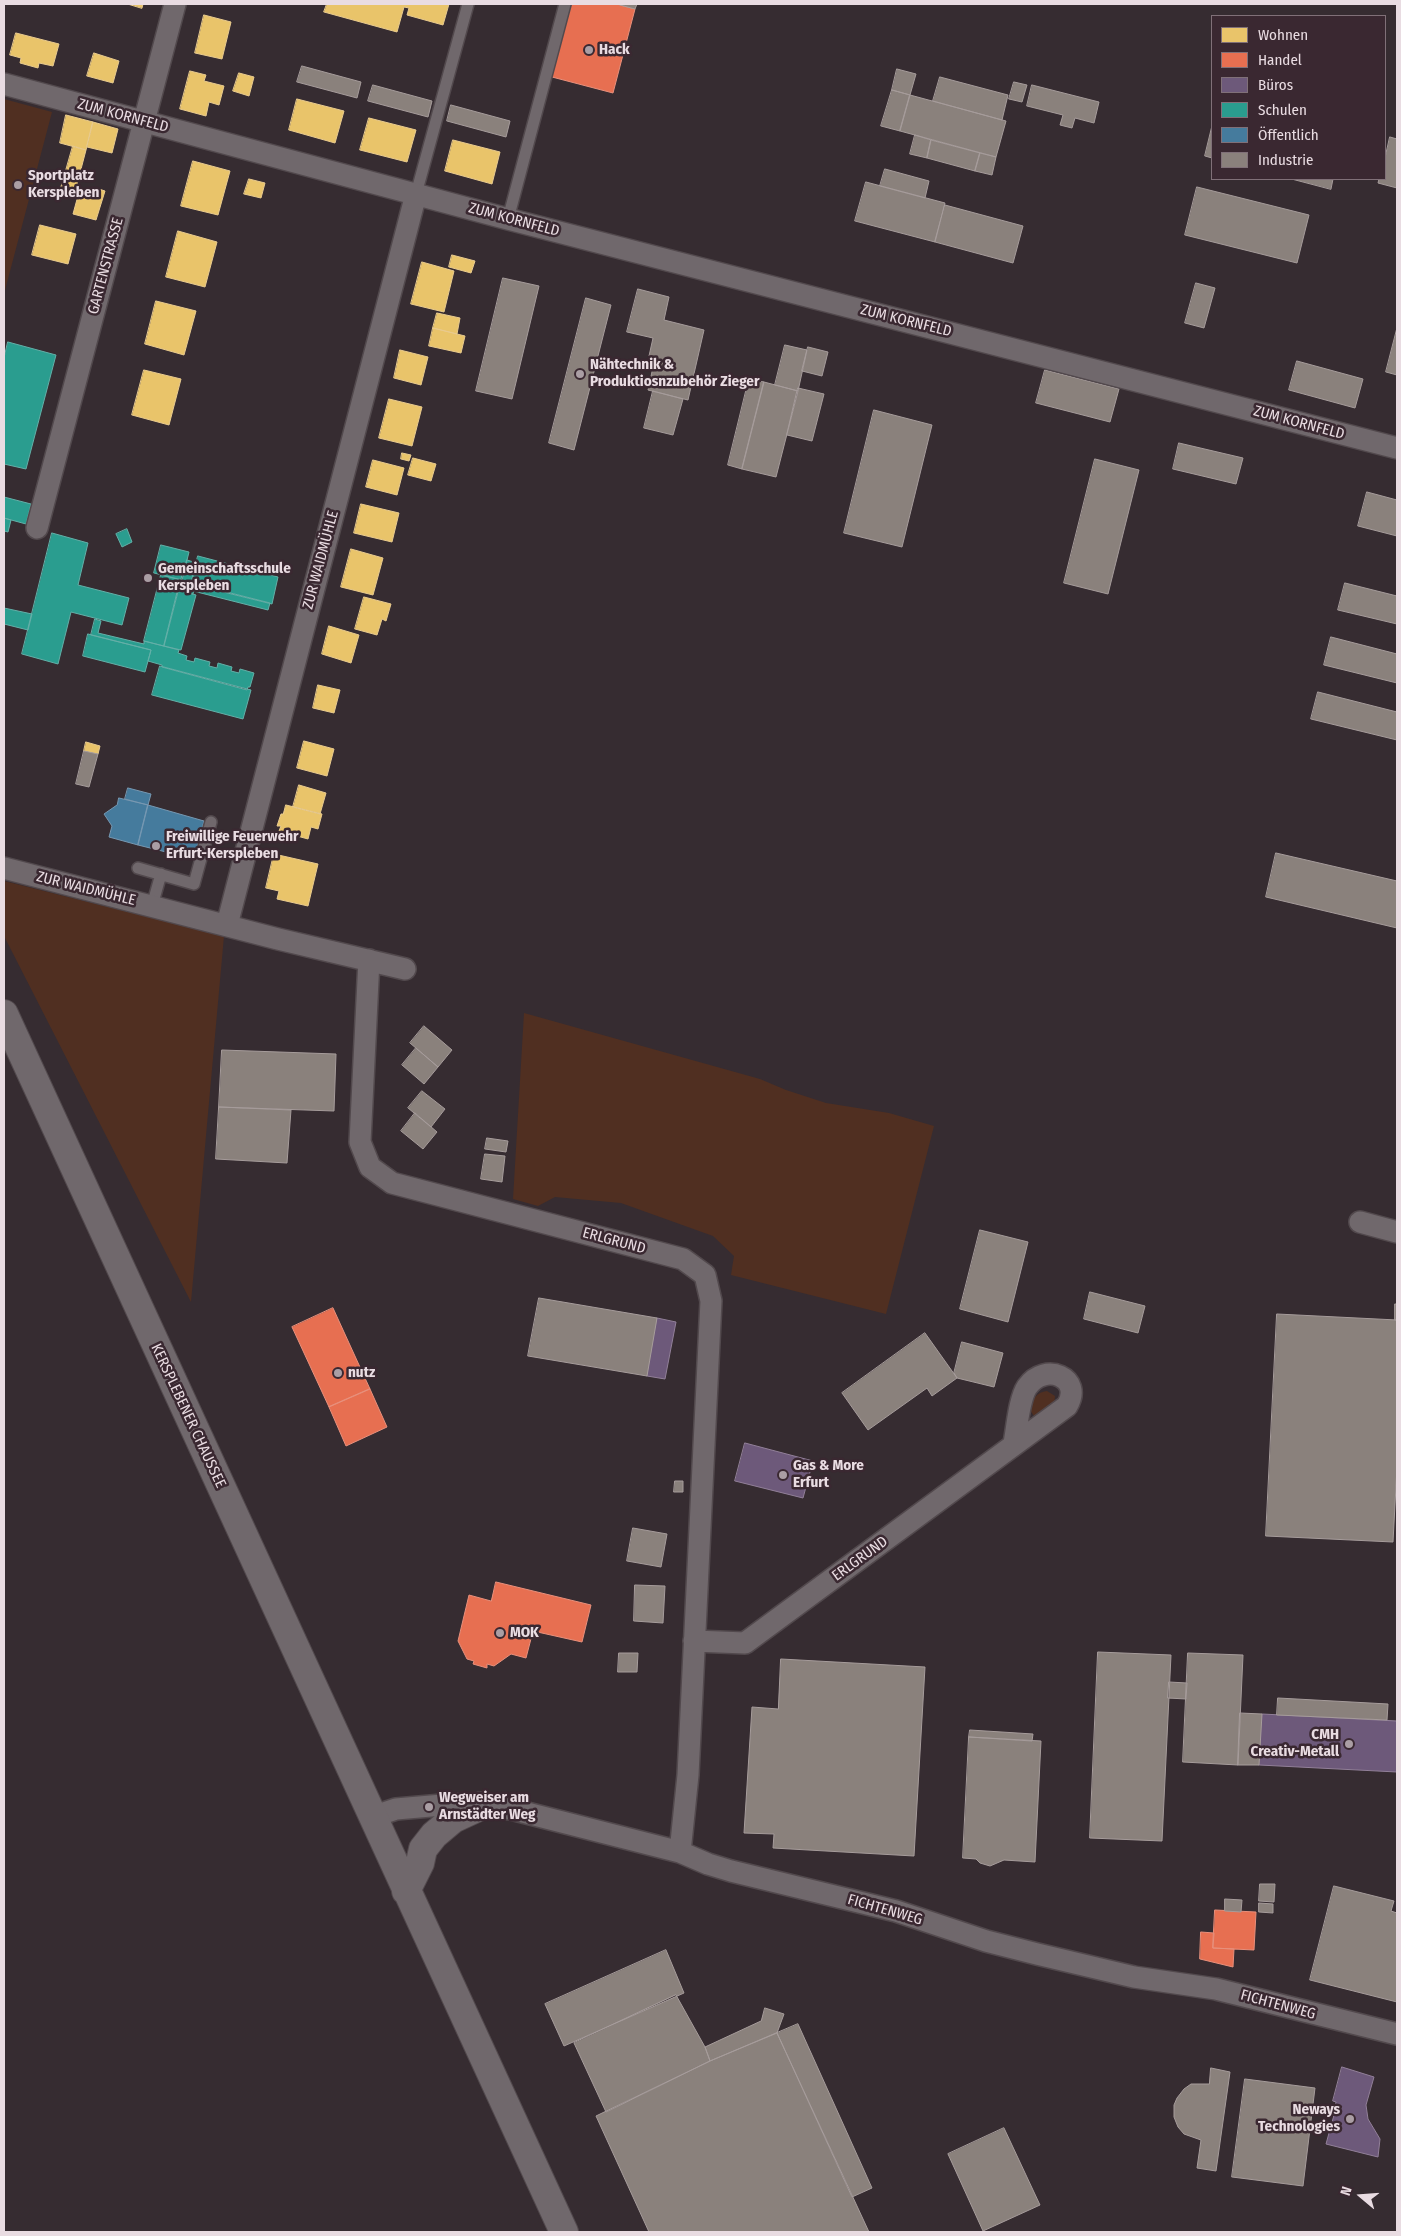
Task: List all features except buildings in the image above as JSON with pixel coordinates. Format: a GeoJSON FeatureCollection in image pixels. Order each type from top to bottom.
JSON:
{"type":"FeatureCollection","features":[{"type":"Feature","properties":{"kind":"main road","name":"KERSPLEBENER CHAUSSEE"},"geometry":{"type":"LineString","coordinates":[[4,1014],[406,1892],[564,2232]]}},
{"type":"Feature","properties":{"kind":"main road"},"geometry":{"type":"LineString","coordinates":[[406,1892],[420,1863],[423,1849],[434,1835],[453,1818],[481,1806]]}},
{"type":"Feature","properties":{"kind":"street","name":"GARTENSTRASSE"},"geometry":{"type":"LineString","coordinates":[[37,528],[175,4]]}},
{"type":"Feature","properties":{"kind":"street","name":"ZUM KORNFELD"},"geometry":{"type":"LineString","coordinates":[[4,84],[508,219],[1397,448]]}},
{"type":"Feature","properties":{"kind":"street","name":"ZUR WAIDMÜHLE"},"geometry":{"type":"LineString","coordinates":[[227,926],[416,194]]}},
{"type":"Feature","properties":{"kind":"street","name":"ZUR WAIDMÜHLE"},"geometry":{"type":"LineString","coordinates":[[4,868],[227,926],[405,968]]}},
{"type":"Feature","properties":{"kind":"street","name":"ERLGRUND"},"geometry":{"type":"LineString","coordinates":[[369,960],[360,1142],[370,1167],[392,1183],[682,1258],[705,1275],[711,1300],[688,1775],[680,1852]]}},
{"type":"Feature","properties":{"kind":"street"},"geometry":{"type":"LineString","coordinates":[[1360,1222],[1397,1232]]}},
{"type":"Feature","properties":{"kind":"street","name":"ERLGRUND"},"geometry":{"type":"LineString","coordinates":[[694,1641],[745,1643],[979,1472],[1014,1443]]}},
{"type":"Feature","properties":{"kind":"street","name":"FICHTENWEG"},"geometry":{"type":"LineString","coordinates":[[372,1818],[396,1809],[454,1804],[527,1813],[680,1852],[708,1864],[896,1911],[986,1941],[1134,1978],[1216,1989],[1397,2034]]}},
{"type":"Feature","properties":{"kind":"lane"},"geometry":{"type":"LineString","coordinates":[[416,194],[468,4]]}},
{"type":"Feature","properties":{"kind":"lane"},"geometry":{"type":"LineString","coordinates":[[508,219],[565,4]]}},
{"type":"Feature","properties":{"kind":"lane"},"geometry":{"type":"LineString","coordinates":[[138,868],[194,884],[211,822]]}},
{"type":"Feature","properties":{"kind":"lane"},"geometry":{"type":"LineString","coordinates":[[152,906],[161,874]]}},
{"type":"Feature","properties":{"kind":"shaded area","name":"Sportplatz Kerspleben"},"geometry":{"type":"Polygon","coordinates":[[[4,99],[52,112],[4,294],[4,99]]]}},
{"type":"Feature","properties":{"kind":"shaded area"},"geometry":{"type":"Polygon","coordinates":[[[4,881],[224,936],[191,1302],[4,936],[4,881]]]}},
{"type":"Feature","properties":{"kind":"shaded area"},"geometry":{"type":"Polygon","coordinates":[[[524,1013],[760,1079],[826,1103],[889,1113],[934,1126],[886,1314],[731,1275],[734,1256],[713,1236],[621,1203],[555,1197],[538,1206],[513,1199],[524,1013]]]}},
{"type":"Feature","properties":{"kind":"shaded area"},"geometry":{"type":"Polygon","coordinates":[[[1047,1391],[1055,1396],[1054,1405],[1037,1417],[1034,1416],[1030,1410],[1034,1399],[1040,1393],[1047,1391]]]}},
{"type":"Feature","properties":{"kind":"place","name":"Hack"},"geometry":{"type":"Point","coordinates":[589,50]}},
{"type":"Feature","properties":{"kind":"place","name":"Sportplatz Kerspleben"},"geometry":{"type":"Point","coordinates":[18,185]}},
{"type":"Feature","properties":{"kind":"place","name":"Nähtechnik & Produktiosnzubehör Zieger"},"geometry":{"type":"Point","coordinates":[580,374]}},
{"type":"Feature","properties":{"kind":"place","name":"Gemeinschaftsschule Kerspleben"},"geometry":{"type":"Point","coordinates":[148,578]}},
{"type":"Feature","properties":{"kind":"place","name":"Freiwillige Feuerwehr Erfurt-Kerspleben"},"geometry":{"type":"Point","coordinates":[156,846]}},
{"type":"Feature","properties":{"kind":"place","name":"nutz"},"geometry":{"type":"Point","coordinates":[338,1373]}},
{"type":"Feature","properties":{"kind":"place","name":"Gas & More Erfurt"},"geometry":{"type":"Point","coordinates":[783,1475]}},
{"type":"Feature","properties":{"kind":"place","name":"MOK"},"geometry":{"type":"Point","coordinates":[500,1633]}},
{"type":"Feature","properties":{"kind":"place","name":"CMH Creativ-Metall"},"geometry":{"type":"Point","coordinates":[1349,1744]}},
{"type":"Feature","properties":{"kind":"place","name":"Wegweiser am Arnstädter Weg"},"geometry":{"type":"Point","coordinates":[429,1807]}},
{"type":"Feature","properties":{"kind":"place","name":"Neways Technologies"},"geometry":{"type":"Point","coordinates":[1350,2119]}}]}
